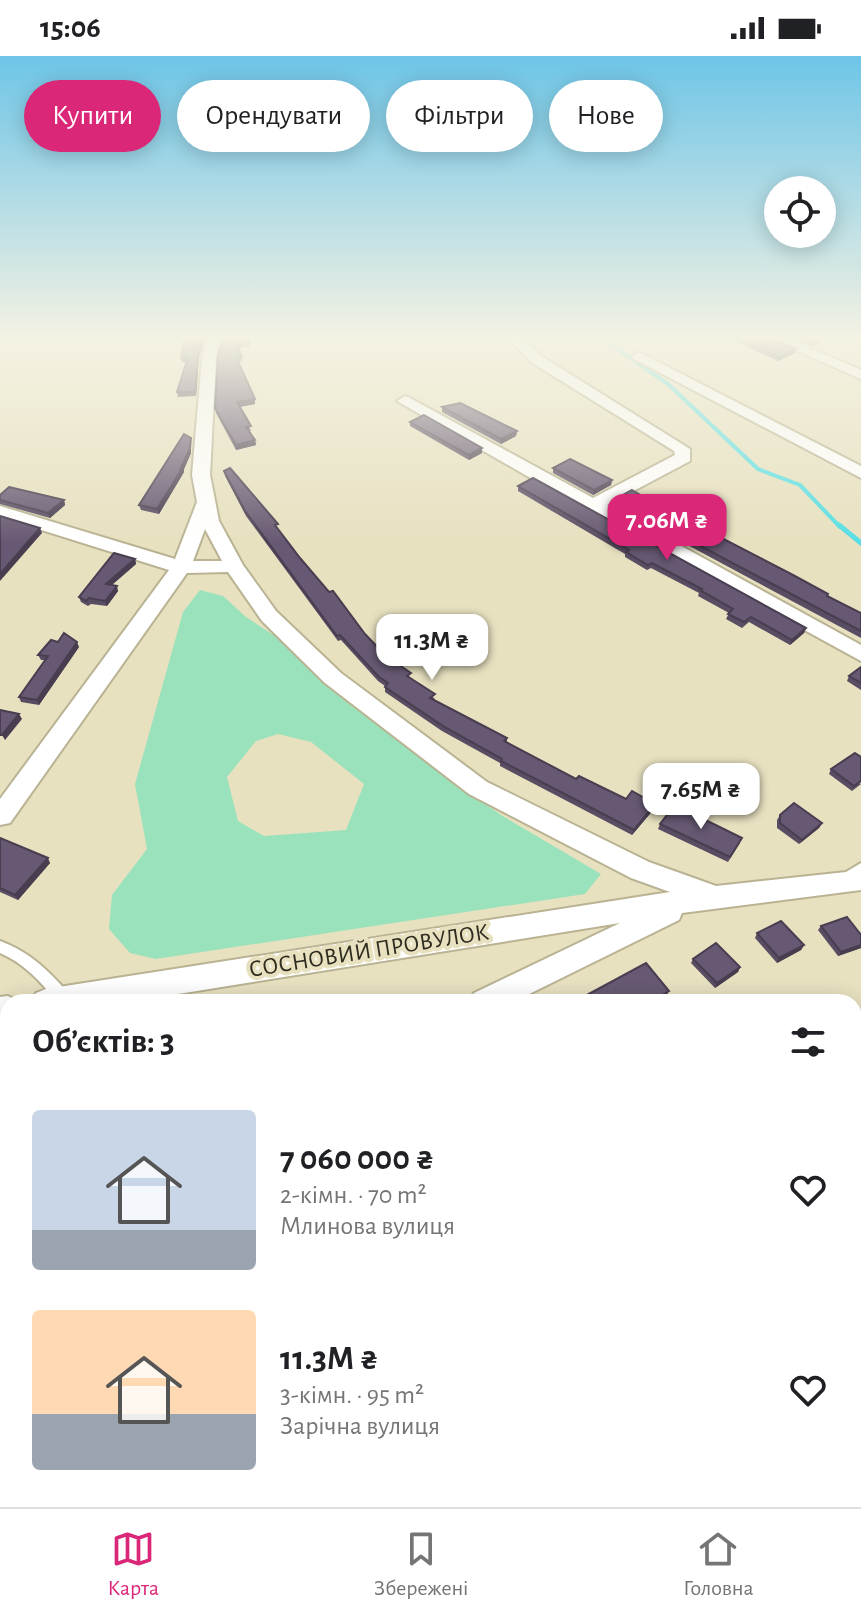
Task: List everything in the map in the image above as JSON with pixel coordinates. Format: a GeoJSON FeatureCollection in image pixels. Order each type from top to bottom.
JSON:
{"type":"FeatureCollection","features":[{"type":"Feature","properties":{"kind":"street"},"geometry":{"type":"LineString","coordinates":[[206,407],[201,475],[210,521],[234,566],[269,616],[333,678],[478,788],[704,899]]}},
{"type":"Feature","properties":{"kind":"street"},"geometry":{"type":"LineString","coordinates":[[415,407],[861,654]]}},
{"type":"Feature","properties":{"kind":"street"},"geometry":{"type":"LineString","coordinates":[[592,506],[684,457],[682,449],[613,407]]}},
{"type":"Feature","properties":{"kind":"street"},"geometry":{"type":"LineString","coordinates":[[735,407],[861,473]]}},
{"type":"Feature","properties":{"kind":"street"},"geometry":{"type":"LineString","coordinates":[[1,816],[181,567],[206,502]]}},
{"type":"Feature","properties":{"kind":"street"},"geometry":{"type":"LineString","coordinates":[[0,531],[8,514],[181,567],[234,566]]}},
{"type":"Feature","properties":{"kind":"street","name":"СОСНОВИЙ ПРОВУЛОК"},"geometry":{"type":"LineString","coordinates":[[94,994],[704,899],[858,881]]}},
{"type":"Feature","properties":{"kind":"street"},"geometry":{"type":"LineString","coordinates":[[501,994],[704,899]]}},
{"type":"Feature","properties":{"kind":"lane"},"geometry":{"type":"LineString","coordinates":[[0,947],[18,952],[50,994]]}},
{"type":"Feature","properties":{"kind":"green space"},"geometry":{"type":"Polygon","coordinates":[[[200,590],[223,596],[246,617],[284,642],[331,690],[442,773],[501,815],[601,874],[585,894],[156,959],[130,953],[109,929],[112,895],[147,849],[135,784],[183,612],[200,590]],[[278,734],[256,741],[227,777],[238,821],[264,836],[346,830],[364,784],[311,742],[278,734]]]}},
{"type":"Feature","properties":{"kind":"building"},"geometry":{"type":"Polygon","coordinates":[[[240,407],[251,426],[246,427],[255,440],[236,445],[215,408],[240,407]]]}},
{"type":"Feature","properties":{"kind":"building"},"geometry":{"type":"Polygon","coordinates":[[[442,407],[468,407],[517,431],[501,439],[442,407]]]}},
{"type":"Feature","properties":{"kind":"building"},"geometry":{"type":"Polygon","coordinates":[[[424,415],[482,448],[469,455],[410,422],[424,415]]]}},
{"type":"Feature","properties":{"kind":"building"},"geometry":{"type":"Polygon","coordinates":[[[184,434],[191,438],[190,448],[183,467],[157,509],[139,505],[184,434]]]}},
{"type":"Feature","properties":{"kind":"building"},"geometry":{"type":"Polygon","coordinates":[[[570,459],[612,480],[594,490],[553,468],[570,459]]]}},
{"type":"Feature","properties":{"kind":"building"},"geometry":{"type":"Polygon","coordinates":[[[230,468],[278,524],[275,525],[300,558],[329,592],[333,591],[365,634],[386,656],[411,673],[407,676],[435,694],[430,698],[576,779],[579,776],[626,799],[632,791],[655,804],[634,830],[501,761],[385,687],[388,683],[340,635],[337,636],[245,511],[224,471],[230,468]]]}},
{"type":"Feature","properties":{"kind":"building"},"geometry":{"type":"Polygon","coordinates":[[[533,478],[806,628],[792,640],[751,617],[744,622],[728,614],[733,609],[702,589],[652,563],[648,565],[626,552],[629,550],[518,486],[533,478]]]}},
{"type":"Feature","properties":{"kind":"building"},"geometry":{"type":"Polygon","coordinates":[[[9,487],[64,500],[48,513],[0,500],[0,495],[9,487]]]}},
{"type":"Feature","properties":{"kind":"building"},"geometry":{"type":"Polygon","coordinates":[[[632,490],[705,533],[708,531],[861,613],[861,631],[614,500],[632,490]]]}},
{"type":"Feature","properties":{"kind":"building"},"geometry":{"type":"Polygon","coordinates":[[[0,516],[40,528],[0,574],[0,516]]]}},
{"type":"Feature","properties":{"kind":"building"},"geometry":{"type":"Polygon","coordinates":[[[114,553],[135,559],[106,584],[117,586],[105,601],[89,598],[86,601],[79,597],[114,553]]]}},
{"type":"Feature","properties":{"kind":"building"},"geometry":{"type":"Polygon","coordinates":[[[64,633],[77,642],[37,700],[19,697],[48,656],[38,655],[51,640],[58,642],[64,633]]]}},
{"type":"Feature","properties":{"kind":"building"},"geometry":{"type":"Polygon","coordinates":[[[861,667],[861,683],[849,676],[861,667]]]}},
{"type":"Feature","properties":{"kind":"building"},"geometry":{"type":"Polygon","coordinates":[[[0,710],[19,714],[2,735],[0,735],[0,710]]]}},
{"type":"Feature","properties":{"kind":"building"},"geometry":{"type":"Polygon","coordinates":[[[855,753],[861,757],[861,781],[854,786],[831,769],[855,753]]]}},
{"type":"Feature","properties":{"kind":"building"},"geometry":{"type":"Polygon","coordinates":[[[794,803],[822,823],[802,840],[780,823],[780,815],[794,803]]]}},
{"type":"Feature","properties":{"kind":"building"},"geometry":{"type":"Polygon","coordinates":[[[675,805],[742,838],[730,857],[660,824],[675,805]]]}},
{"type":"Feature","properties":{"kind":"building"},"geometry":{"type":"Polygon","coordinates":[[[0,838],[48,858],[15,895],[0,888],[0,838]]]}},
{"type":"Feature","properties":{"kind":"building"},"geometry":{"type":"Polygon","coordinates":[[[847,917],[861,935],[861,945],[841,952],[821,926],[847,917]]]}},
{"type":"Feature","properties":{"kind":"building"},"geometry":{"type":"Polygon","coordinates":[[[781,921],[804,945],[779,958],[757,933],[781,921]]]}},
{"type":"Feature","properties":{"kind":"building"},"geometry":{"type":"Polygon","coordinates":[[[716,943],[740,967],[717,983],[693,959],[716,943]]]}},
{"type":"Feature","properties":{"kind":"building"},"geometry":{"type":"Polygon","coordinates":[[[646,963],[669,991],[664,994],[589,994],[646,963]]]}},
{"type":"Feature","properties":{"kind":"waterway"},"geometry":{"type":"LineString","coordinates":[[692,407],[758,469],[800,485],[840,527]]}},
{"type":"Feature","properties":{"kind":"waterway"},"geometry":{"type":"LineString","coordinates":[[839,525],[861,543]]}}]}
